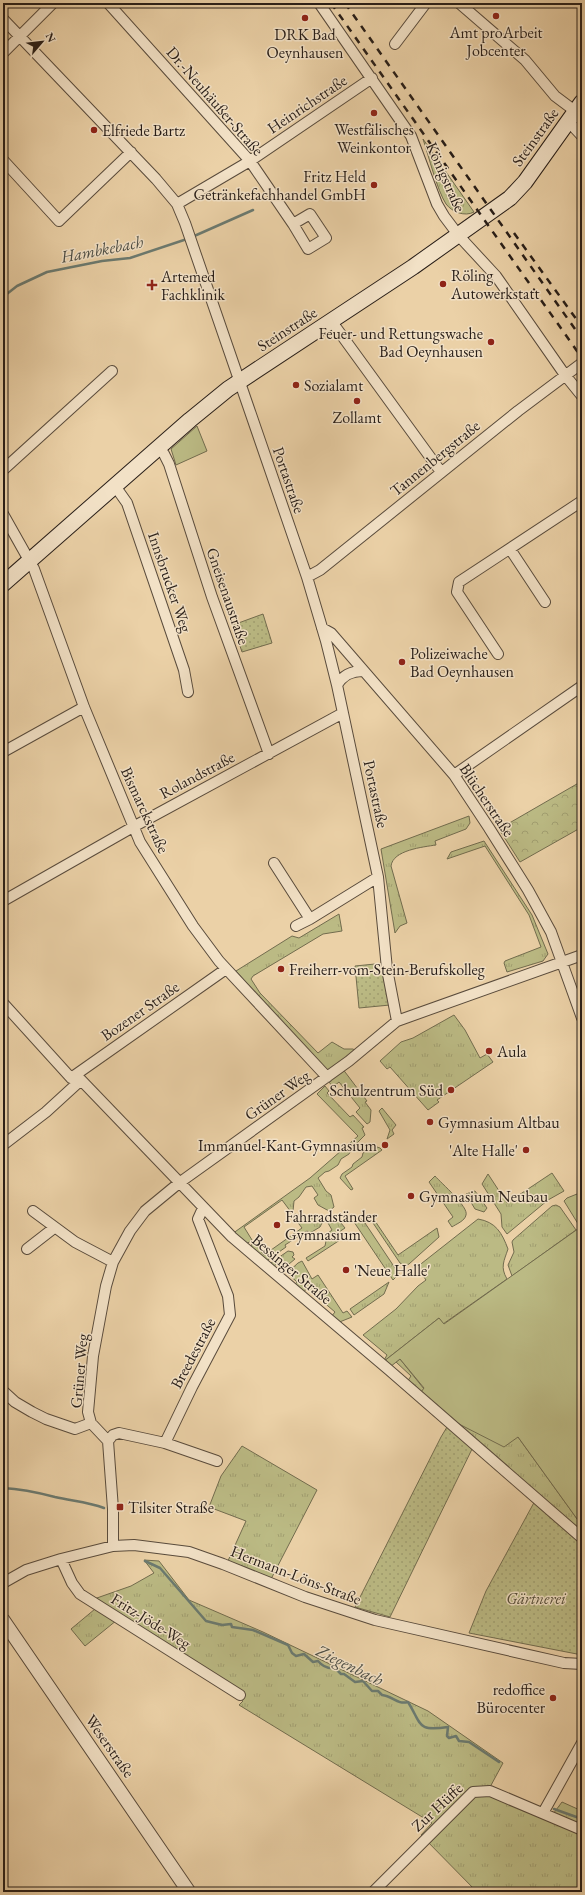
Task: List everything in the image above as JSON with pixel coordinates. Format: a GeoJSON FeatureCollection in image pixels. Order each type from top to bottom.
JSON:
{"type":"FeatureCollection","features":[{"type":"Feature","properties":{"kind":"main road","name":"Steinstraße"},"geometry":{"type":"LineString","coordinates":[[3,584],[196,415],[240,381],[332,322],[459,236],[519,190],[575,112]]}},
{"type":"Feature","properties":{"kind":"street"},"geometry":{"type":"LineString","coordinates":[[3,53],[53,3]]}},
{"type":"Feature","properties":{"kind":"street","name":"Dr.-Neuhäußer-Straße"},"geometry":{"type":"LineString","coordinates":[[108,3],[250,161],[293,224]]}},
{"type":"Feature","properties":{"kind":"street","name":"Königstraße"},"geometry":{"type":"LineString","coordinates":[[318,3],[372,78],[411,136],[437,204],[459,236],[496,276],[565,375],[582,396]]}},
{"type":"Feature","properties":{"kind":"street"},"geometry":{"type":"LineString","coordinates":[[395,44],[426,3]]}},
{"type":"Feature","properties":{"kind":"street"},"geometry":{"type":"LineString","coordinates":[[459,3],[525,60],[555,96],[575,112],[582,136]]}},
{"type":"Feature","properties":{"kind":"street","name":"Portastraße"},"geometry":{"type":"LineString","coordinates":[[3,19],[131,152],[177,204],[240,381],[307,577],[338,685],[378,877],[387,969],[397,1021]]}},
{"type":"Feature","properties":{"kind":"street","name":"Heinrichstraße"},"geometry":{"type":"LineString","coordinates":[[177,204],[250,161],[372,78]]}},
{"type":"Feature","properties":{"kind":"street"},"geometry":{"type":"LineString","coordinates":[[3,160],[59,221],[131,152]]}},
{"type":"Feature","properties":{"kind":"street"},"geometry":{"type":"LineString","coordinates":[[332,322],[441,472]]}},
{"type":"Feature","properties":{"kind":"street","name":"Tannenbergstraße"},"geometry":{"type":"LineString","coordinates":[[307,577],[320,570],[441,472],[582,363]]}},
{"type":"Feature","properties":{"kind":"street"},"geometry":{"type":"LineString","coordinates":[[3,470],[112,371]]}},
{"type":"Feature","properties":{"kind":"street","name":"Gneisenaustraße"},"geometry":{"type":"LineString","coordinates":[[159,448],[169,464],[212,597],[269,754]]}},
{"type":"Feature","properties":{"kind":"street","name":"Innsbrucker Weg"},"geometry":{"type":"LineString","coordinates":[[115,486],[127,503],[184,670],[188,692]]}},
{"type":"Feature","properties":{"kind":"street"},"geometry":{"type":"LineString","coordinates":[[498,654],[457,592],[459,582],[582,501]]}},
{"type":"Feature","properties":{"kind":"street","name":"Bismarckstraße"},"geometry":{"type":"LineString","coordinates":[[3,514],[29,560],[44,594],[84,707],[132,827],[147,854],[193,926],[226,969],[328,1077]]}},
{"type":"Feature","properties":{"kind":"street"},"geometry":{"type":"LineString","coordinates":[[510,549],[545,602]]}},
{"type":"Feature","properties":{"kind":"street","name":"Blücherstraße"},"geometry":{"type":"LineString","coordinates":[[322,628],[331,634],[454,775],[528,890],[550,932],[582,1018]]}},
{"type":"Feature","properties":{"kind":"street"},"geometry":{"type":"LineString","coordinates":[[338,685],[342,678],[347,674],[354,671],[363,670]]}},
{"type":"Feature","properties":{"kind":"street"},"geometry":{"type":"LineString","coordinates":[[454,775],[582,686]]}},
{"type":"Feature","properties":{"kind":"street"},"geometry":{"type":"LineString","coordinates":[[3,752],[84,707]]}},
{"type":"Feature","properties":{"kind":"street","name":"Rolandstraße"},"geometry":{"type":"LineString","coordinates":[[3,901],[132,827],[344,713]]}},
{"type":"Feature","properties":{"kind":"street"},"geometry":{"type":"LineString","coordinates":[[274,863],[310,919]]}},
{"type":"Feature","properties":{"kind":"street"},"geometry":{"type":"LineString","coordinates":[[296,926],[378,877]]}},
{"type":"Feature","properties":{"kind":"street","name":"Grüner Weg"},"geometry":{"type":"LineString","coordinates":[[108,1441],[91,1423],[88,1412],[92,1356],[106,1286],[113,1262],[130,1231],[145,1211],[179,1183],[328,1077],[397,1021],[582,956]]}},
{"type":"Feature","properties":{"kind":"street","name":"Bozener Straße"},"geometry":{"type":"LineString","coordinates":[[3,1145],[46,1112],[76,1079],[226,969]]}},
{"type":"Feature","properties":{"kind":"street","name":"Bessinger Straße"},"geometry":{"type":"LineString","coordinates":[[3,1003],[7,1015],[76,1079],[232,1238],[381,1363],[582,1538]]}},
{"type":"Feature","properties":{"kind":"street","name":"Breedestraße"},"geometry":{"type":"LineString","coordinates":[[165,1443],[195,1381],[230,1315],[228,1296],[198,1219],[203,1208]]}},
{"type":"Feature","properties":{"kind":"street"},"geometry":{"type":"LineString","coordinates":[[33,1211],[54,1228],[75,1242],[113,1262]]}},
{"type":"Feature","properties":{"kind":"street"},"geometry":{"type":"LineString","coordinates":[[27,1249],[54,1228]]}},
{"type":"Feature","properties":{"kind":"street"},"geometry":{"type":"LineString","coordinates":[[3,1391],[20,1405],[46,1419],[75,1429],[91,1423]]}},
{"type":"Feature","properties":{"kind":"street"},"geometry":{"type":"LineString","coordinates":[[113,1546],[113,1508],[108,1441],[113,1435],[119,1433],[165,1443],[217,1461]]}},
{"type":"Feature","properties":{"kind":"street","name":"Hermann-Löns-Straße"},"geometry":{"type":"LineString","coordinates":[[3,1583],[26,1570],[61,1559],[113,1546],[134,1545],[189,1552],[224,1564],[305,1597],[375,1620],[564,1662],[582,1664]]}},
{"type":"Feature","properties":{"kind":"street","name":"Fritz-Jöde-Weg"},"geometry":{"type":"LineString","coordinates":[[61,1559],[72,1583],[80,1594],[240,1695]]}},
{"type":"Feature","properties":{"kind":"street","name":"Weserstraße"},"geometry":{"type":"LineString","coordinates":[[3,1620],[190,1892]]}},
{"type":"Feature","properties":{"kind":"street"},"geometry":{"type":"LineString","coordinates":[[542,1813],[582,1743]]}},
{"type":"Feature","properties":{"kind":"street","name":"Zur Hüffe"},"geometry":{"type":"LineString","coordinates":[[373,1892],[473,1792],[490,1791],[582,1830]]}},
{"type":"Feature","properties":{"kind":"green space"},"geometry":{"type":"Polygon","coordinates":[[[423,139],[474,212],[467,214],[459,213],[446,204],[436,182],[423,139]]]}},
{"type":"Feature","properties":{"kind":"green space"},"geometry":{"type":"Polygon","coordinates":[[[197,426],[207,451],[176,465],[171,449],[197,426]]]}},
{"type":"Feature","properties":{"kind":"green space"},"geometry":{"type":"Polygon","coordinates":[[[263,614],[272,643],[242,652],[233,625],[263,614]]]}},
{"type":"Feature","properties":{"kind":"green space"},"geometry":{"type":"Polygon","coordinates":[[[582,781],[582,827],[520,862],[499,829],[582,781]]]}},
{"type":"Feature","properties":{"kind":"green space"},"geometry":{"type":"Polygon","coordinates":[[[469,816],[470,823],[466,829],[435,841],[436,845],[409,850],[397,856],[393,861],[391,866],[407,923],[400,926],[395,933],[381,849],[469,816]]]}},
{"type":"Feature","properties":{"kind":"green space"},"geometry":{"type":"Polygon","coordinates":[[[484,841],[532,915],[548,954],[543,961],[507,972],[504,963],[505,961],[541,947],[529,915],[485,846],[447,859],[451,852],[484,841]]]}},
{"type":"Feature","properties":{"kind":"green space"},"geometry":{"type":"Polygon","coordinates":[[[339,914],[342,931],[323,934],[253,976],[251,979],[260,993],[318,1053],[332,1042],[344,1049],[353,1049],[356,1051],[326,1073],[236,971],[292,936],[299,938],[339,914]]]}},
{"type":"Feature","properties":{"kind":"green space"},"geometry":{"type":"Polygon","coordinates":[[[385,963],[390,1005],[359,1008],[355,966],[385,963]]]}},
{"type":"Feature","properties":{"kind":"green space"},"geometry":{"type":"Polygon","coordinates":[[[454,1015],[465,1030],[480,1058],[487,1054],[493,1062],[437,1100],[439,1102],[428,1110],[390,1067],[387,1069],[380,1061],[401,1042],[413,1038],[454,1015]]]}},
{"type":"Feature","properties":{"kind":"green space"},"geometry":{"type":"Polygon","coordinates":[[[342,1068],[367,1101],[365,1102],[371,1110],[370,1122],[367,1124],[356,1112],[360,1108],[339,1082],[333,1087],[329,1082],[342,1068]]]}},
{"type":"Feature","properties":{"kind":"green space"},"geometry":{"type":"Polygon","coordinates":[[[325,1086],[329,1091],[327,1093],[350,1117],[353,1115],[364,1127],[362,1128],[365,1135],[352,1148],[349,1154],[341,1159],[338,1165],[325,1172],[318,1178],[326,1191],[331,1195],[334,1207],[329,1211],[318,1205],[314,1198],[318,1195],[312,1186],[306,1187],[294,1201],[293,1211],[291,1212],[282,1200],[244,1227],[252,1240],[245,1245],[232,1234],[310,1178],[358,1136],[317,1094],[325,1086]]]}},
{"type":"Feature","properties":{"kind":"green space"},"geometry":{"type":"Polygon","coordinates":[[[382,1108],[396,1125],[392,1130],[394,1134],[387,1139],[390,1130],[379,1111],[382,1108]]]}},
{"type":"Feature","properties":{"kind":"green space"},"geometry":{"type":"Polygon","coordinates":[[[374,1146],[382,1150],[345,1176],[353,1189],[351,1190],[340,1178],[342,1174],[362,1157],[363,1153],[374,1146]]]}},
{"type":"Feature","properties":{"kind":"green space"},"geometry":{"type":"Polygon","coordinates":[[[552,1173],[564,1191],[548,1200],[507,1234],[502,1227],[501,1214],[482,1184],[488,1174],[507,1203],[552,1173]]]}},
{"type":"Feature","properties":{"kind":"green space"},"geometry":{"type":"Polygon","coordinates":[[[435,1176],[454,1195],[466,1211],[464,1219],[452,1227],[448,1221],[453,1217],[429,1182],[435,1176]]]}},
{"type":"Feature","properties":{"kind":"green space"},"geometry":{"type":"Polygon","coordinates":[[[475,1191],[487,1208],[484,1212],[475,1209],[466,1194],[475,1191]]]}},
{"type":"Feature","properties":{"kind":"green space"},"geometry":{"type":"Polygon","coordinates":[[[582,1192],[582,1226],[580,1227],[564,1201],[567,1198],[582,1192]]]}},
{"type":"Feature","properties":{"kind":"green space"},"geometry":{"type":"Polygon","coordinates":[[[556,1205],[560,1207],[576,1230],[512,1276],[508,1265],[514,1252],[513,1240],[552,1206],[556,1205]]]}},
{"type":"Feature","properties":{"kind":"green space"},"geometry":{"type":"Polygon","coordinates":[[[295,1214],[311,1219],[316,1216],[321,1217],[323,1221],[320,1227],[310,1233],[307,1231],[285,1245],[286,1247],[265,1262],[257,1255],[251,1245],[255,1243],[264,1255],[302,1228],[293,1216],[295,1214]]]}},
{"type":"Feature","properties":{"kind":"green space"},"geometry":{"type":"Polygon","coordinates":[[[337,1218],[345,1228],[339,1232],[343,1238],[308,1261],[306,1258],[325,1246],[326,1241],[324,1236],[332,1230],[328,1223],[337,1218]]]}},
{"type":"Feature","properties":{"kind":"green space"},"geometry":{"type":"Polygon","coordinates":[[[358,1218],[363,1220],[399,1274],[393,1280],[354,1222],[358,1218]]]}},
{"type":"Feature","properties":{"kind":"green space"},"geometry":{"type":"Polygon","coordinates":[[[373,1218],[398,1255],[437,1228],[439,1237],[405,1266],[400,1263],[371,1220],[373,1218]]]}},
{"type":"Feature","properties":{"kind":"green space"},"geometry":{"type":"Polygon","coordinates":[[[478,1219],[484,1220],[494,1226],[501,1233],[508,1249],[503,1267],[507,1279],[443,1324],[439,1318],[383,1362],[387,1355],[363,1335],[396,1309],[418,1286],[426,1280],[417,1267],[478,1219]]]}},
{"type":"Feature","properties":{"kind":"green space"},"geometry":{"type":"Polygon","coordinates":[[[582,1226],[582,1522],[580,1523],[518,1437],[504,1447],[455,1422],[421,1392],[424,1388],[400,1359],[390,1367],[383,1362],[439,1318],[444,1324],[582,1226]]]}},
{"type":"Feature","properties":{"kind":"green space"},"geometry":{"type":"Polygon","coordinates":[[[288,1251],[293,1252],[294,1255],[292,1257],[295,1259],[283,1269],[276,1264],[273,1268],[268,1265],[288,1251]]]}},
{"type":"Feature","properties":{"kind":"green space"},"geometry":{"type":"Polygon","coordinates":[[[302,1261],[312,1279],[318,1275],[343,1313],[347,1311],[352,1317],[337,1323],[331,1317],[335,1312],[307,1288],[303,1293],[294,1286],[297,1282],[287,1273],[302,1261]]]}},
{"type":"Feature","properties":{"kind":"green space"},"geometry":{"type":"Polygon","coordinates":[[[389,1282],[384,1294],[354,1315],[350,1309],[389,1282]]]}},
{"type":"Feature","properties":{"kind":"green space"},"geometry":{"type":"Polygon","coordinates":[[[400,1359],[424,1389],[421,1392],[518,1437],[580,1523],[582,1522],[582,1535],[407,1382],[411,1376],[396,1362],[400,1359]]]}},
{"type":"Feature","properties":{"kind":"green space"},"geometry":{"type":"Polygon","coordinates":[[[450,1422],[475,1443],[390,1617],[355,1607],[441,1437],[450,1422]]]}},
{"type":"Feature","properties":{"kind":"green space"},"geometry":{"type":"Polygon","coordinates":[[[242,1446],[317,1490],[270,1581],[227,1563],[246,1521],[209,1507],[221,1476],[242,1446]]]}},
{"type":"Feature","properties":{"kind":"green space","name":"Gärtnerei"},"geometry":{"type":"Polygon","coordinates":[[[537,1497],[582,1535],[582,1655],[469,1633],[486,1591],[537,1497]]]}},
{"type":"Feature","properties":{"kind":"green space"},"geometry":{"type":"Polygon","coordinates":[[[144,1560],[159,1561],[189,1600],[263,1632],[428,1711],[503,1763],[489,1789],[553,1814],[562,1802],[582,1811],[582,1892],[477,1892],[421,1835],[432,1823],[239,1705],[243,1701],[117,1620],[85,1646],[71,1629],[101,1604],[94,1599],[131,1586],[154,1573],[144,1560]]]}},
{"type":"Feature","properties":{"kind":"waterway","name":"Hambkebach"},"geometry":{"type":"LineString","coordinates":[[192,237],[253,210]]}},
{"type":"Feature","properties":{"kind":"waterway","name":"Hambkebach"},"geometry":{"type":"LineString","coordinates":[[3,297],[17,286],[47,272],[102,261],[130,258],[187,239]]}},
{"type":"Feature","properties":{"kind":"waterway","name":"Ziegenbach"},"geometry":{"type":"LineString","coordinates":[[3,1488],[29,1491],[92,1504],[104,1508]]}},
{"type":"Feature","properties":{"kind":"waterway","name":"Ziegenbach"},"geometry":{"type":"LineString","coordinates":[[145,1561],[160,1568],[206,1621],[222,1625],[231,1624],[232,1627],[253,1630],[288,1645],[292,1653],[296,1656],[304,1654],[313,1662],[318,1661],[326,1667],[335,1668],[341,1674],[344,1674],[355,1682],[363,1681],[372,1691],[378,1691],[382,1695],[404,1703],[408,1702],[421,1725],[430,1728],[448,1727],[447,1736],[449,1738],[456,1736],[459,1741],[469,1742],[499,1762]]}},
{"type":"Feature","properties":{"kind":"waterway","name":"Ziegenbach"},"geometry":{"type":"LineString","coordinates":[[554,1809],[582,1819]]}},
{"type":"Feature","properties":{"kind":"railway"},"geometry":{"type":"LineString","coordinates":[[331,3],[582,358]]}},
{"type":"Feature","properties":{"kind":"railway"},"geometry":{"type":"LineString","coordinates":[[345,3],[582,339]]}},
{"type":"Feature","properties":{"kind":"railway"},"geometry":{"type":"LineString","coordinates":[[514,233],[582,327]]}},
{"type":"Feature","properties":{"kind":"place","name":"Amt proArbeit Jobcenter"},"geometry":{"type":"Point","coordinates":[496,16]}},
{"type":"Feature","properties":{"kind":"place","name":"DRK Bad Oeynhausen"},"geometry":{"type":"Point","coordinates":[305,18]}},
{"type":"Feature","properties":{"kind":"place","name":"Westfälisches Weinkontor"},"geometry":{"type":"Point","coordinates":[374,113]}},
{"type":"Feature","properties":{"kind":"place","name":"Elfriede Bartz"},"geometry":{"type":"Point","coordinates":[94,130]}},
{"type":"Feature","properties":{"kind":"place","name":"Fritz Held Getränkefachhandel GmbH"},"geometry":{"type":"Point","coordinates":[374,185]}},
{"type":"Feature","properties":{"kind":"place","name":"Röling Autowerkstatt"},"geometry":{"type":"Point","coordinates":[443,284]}},
{"type":"Feature","properties":{"kind":"place","name":"Artemed Fachklinik"},"geometry":{"type":"Point","coordinates":[152,285]}},
{"type":"Feature","properties":{"kind":"place","name":"Feuer- und Rettungswache Bad Oeynhausen"},"geometry":{"type":"Point","coordinates":[491,342]}},
{"type":"Feature","properties":{"kind":"place","name":"Sozialamt"},"geometry":{"type":"Point","coordinates":[296,385]}},
{"type":"Feature","properties":{"kind":"place","name":"Zollamt"},"geometry":{"type":"Point","coordinates":[357,401]}},
{"type":"Feature","properties":{"kind":"place","name":"Polizeiwache Bad Oeynhausen"},"geometry":{"type":"Point","coordinates":[402,662]}},
{"type":"Feature","properties":{"kind":"place","name":"Freiherr-vom-Stein-Berufskolleg"},"geometry":{"type":"Point","coordinates":[281,969]}},
{"type":"Feature","properties":{"kind":"place","name":"Aula"},"geometry":{"type":"Point","coordinates":[489,1051]}},
{"type":"Feature","properties":{"kind":"place","name":"Schulzentrum Süd"},"geometry":{"type":"Point","coordinates":[451,1090]}},
{"type":"Feature","properties":{"kind":"place","name":"Gymnasium Altbau"},"geometry":{"type":"Point","coordinates":[430,1122]}},
{"type":"Feature","properties":{"kind":"place","name":"Immanuel-Kant-Gymnasium"},"geometry":{"type":"Point","coordinates":[385,1145]}},
{"type":"Feature","properties":{"kind":"place","name":"'Alte Halle'"},"geometry":{"type":"Point","coordinates":[526,1150]}},
{"type":"Feature","properties":{"kind":"place","name":"Gymnasium Neubau"},"geometry":{"type":"Point","coordinates":[411,1196]}},
{"type":"Feature","properties":{"kind":"place","name":"Fahrradständer Gymnasium"},"geometry":{"type":"Point","coordinates":[277,1225]}},
{"type":"Feature","properties":{"kind":"place","name":"'Neue Halle'"},"geometry":{"type":"Point","coordinates":[346,1270]}},
{"type":"Feature","properties":{"kind":"place","name":"Tilsiter Straße"},"geometry":{"type":"Point","coordinates":[120,1507]}},
{"type":"Feature","properties":{"kind":"place","name":"redoffice Bürocenter"},"geometry":{"type":"Point","coordinates":[553,1698]}}]}
